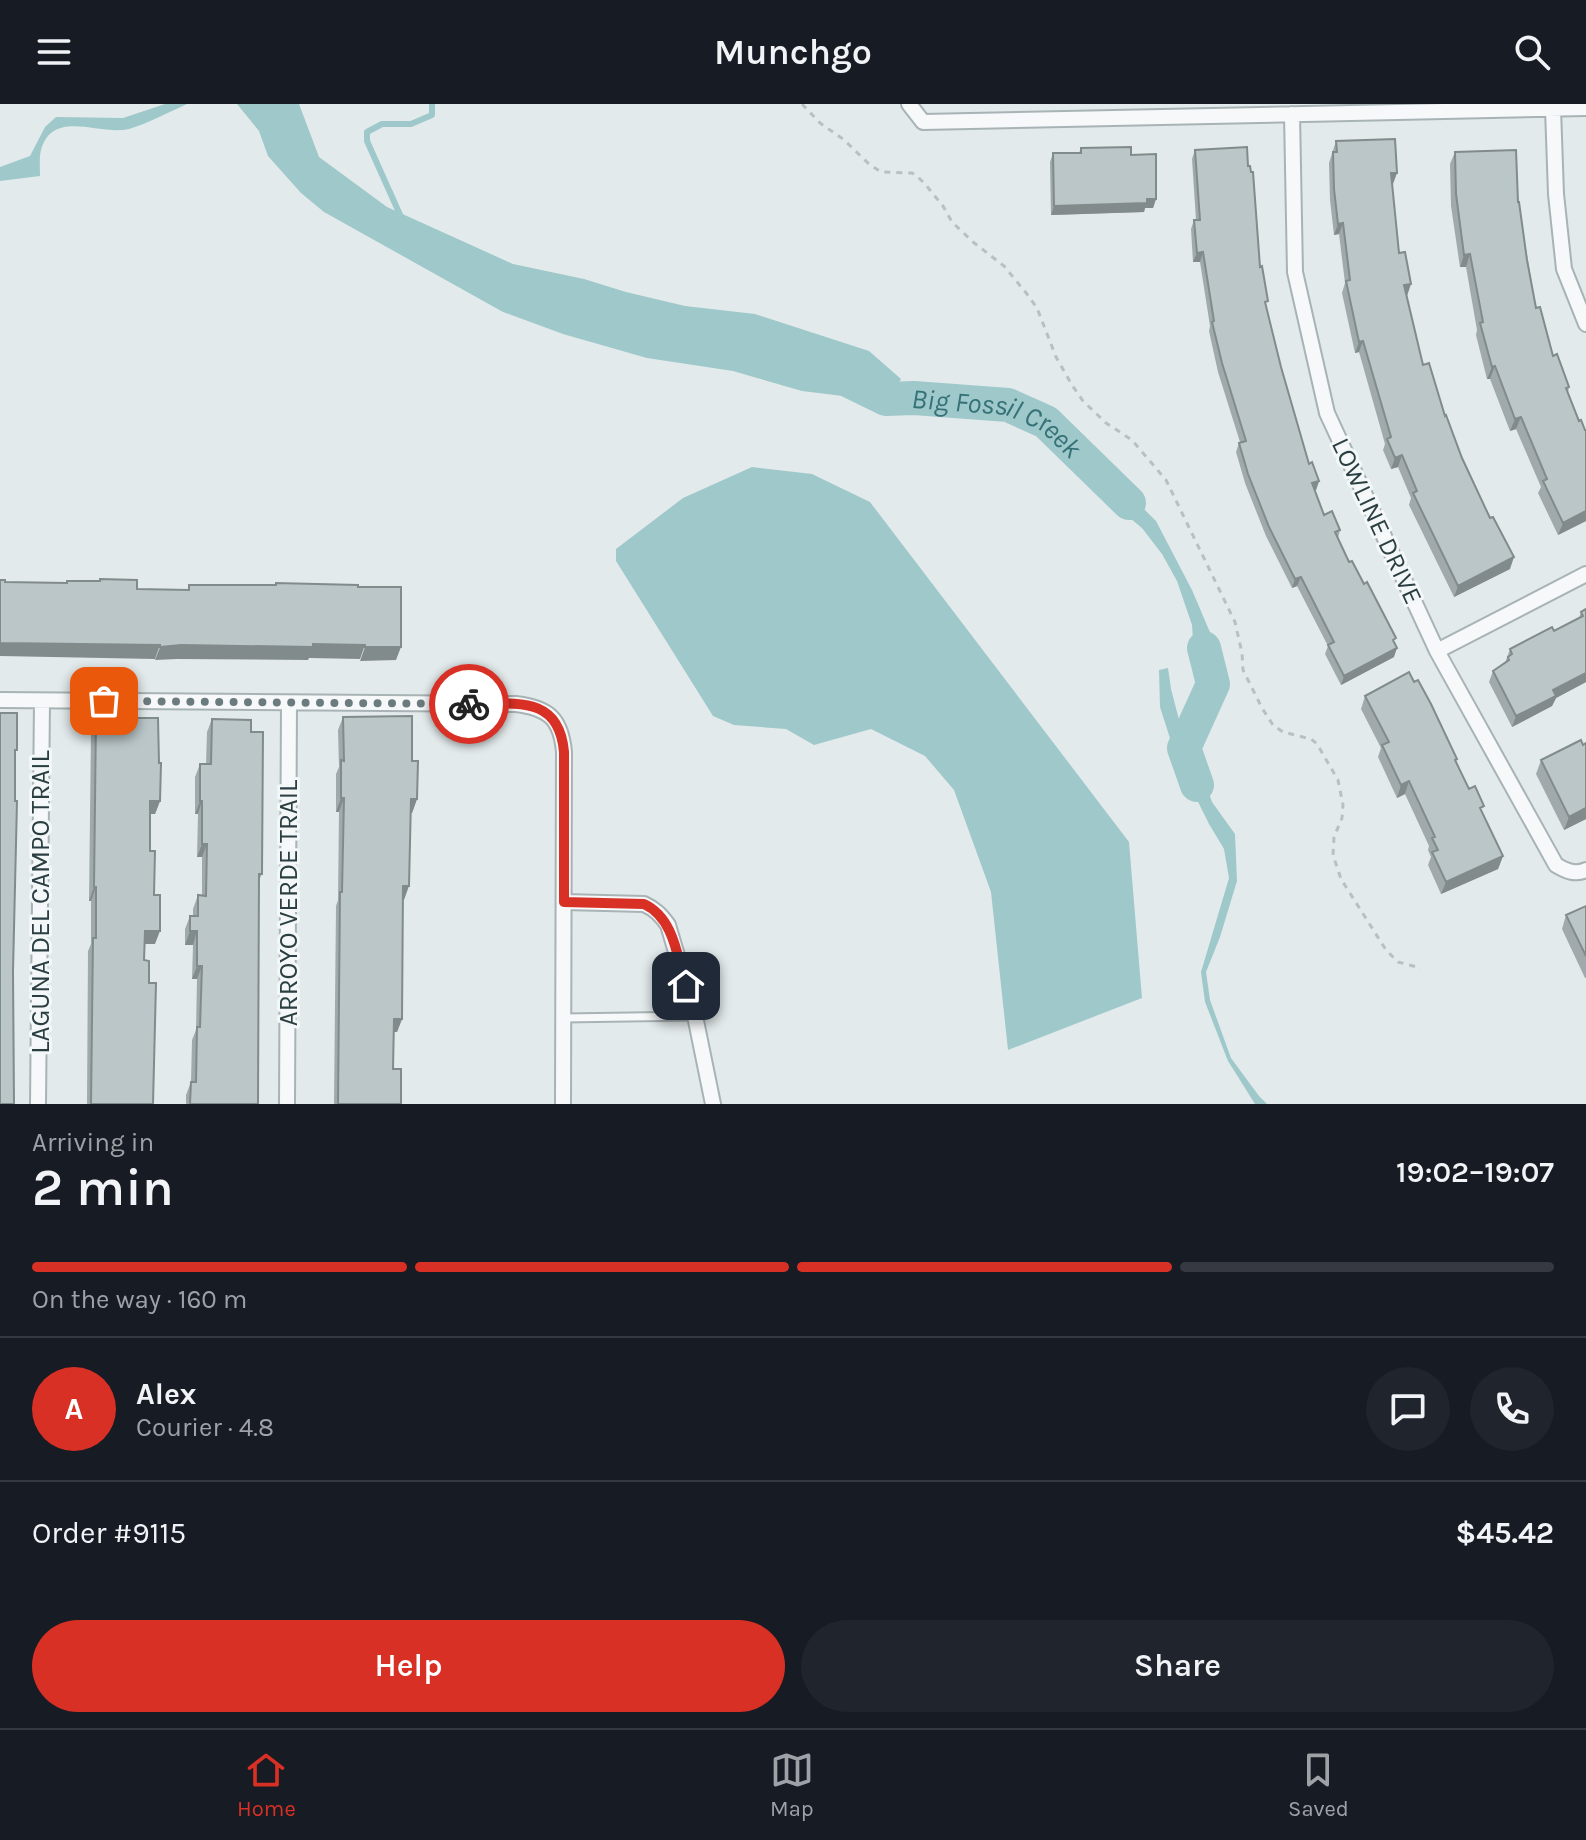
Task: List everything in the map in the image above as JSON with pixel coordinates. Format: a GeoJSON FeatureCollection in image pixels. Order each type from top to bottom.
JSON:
{"type":"FeatureCollection","features":[{"type":"Feature","properties":{"kind":"street"},"geometry":{"type":"LineString","coordinates":[[909,104],[923,122],[1586,108]]}},
{"type":"Feature","properties":{"kind":"street"},"geometry":{"type":"LineString","coordinates":[[1553,109],[1556,194],[1564,269],[1586,324]]}},
{"type":"Feature","properties":{"kind":"street","name":"LOWLINE DRIVE"},"geometry":{"type":"LineString","coordinates":[[1292,114],[1295,272],[1327,413],[1437,651],[1556,865],[1578,874],[1586,870]]}},
{"type":"Feature","properties":{"kind":"street"},"geometry":{"type":"LineString","coordinates":[[1437,651],[1586,574]]}},
{"type":"Feature","properties":{"kind":"street"},"geometry":{"type":"LineString","coordinates":[[0,700],[516,704],[542,710],[554,718],[563,738],[564,752],[563,1104]]}},
{"type":"Feature","properties":{"kind":"street","name":"LAGUNA DEL CAMPO TRAIL"},"geometry":{"type":"LineString","coordinates":[[38,1104],[42,701]]}},
{"type":"Feature","properties":{"kind":"street","name":"ARROYO VERDE TRAIL"},"geometry":{"type":"LineString","coordinates":[[287,1104],[289,703]]}},
{"type":"Feature","properties":{"kind":"street"},"geometry":{"type":"LineString","coordinates":[[564,902],[644,904],[653,908],[668,925],[695,1016],[713,1104]]}},
{"type":"Feature","properties":{"kind":"lane"},"geometry":{"type":"LineString","coordinates":[[564,1018],[695,1016]]}},
{"type":"Feature","properties":{"kind":"path"},"geometry":{"type":"LineString","coordinates":[[802,104],[820,123],[881,172],[912,173],[925,184],[952,222],[1004,266],[1027,294],[1037,308],[1056,357],[1083,401],[1106,423],[1132,440],[1166,480],[1235,622],[1243,670],[1262,708],[1273,725],[1283,732],[1311,739],[1317,744],[1338,780],[1343,805],[1342,818],[1334,837],[1333,855],[1341,879],[1386,950],[1398,962],[1421,968]]}},
{"type":"Feature","properties":{"kind":"water"},"geometry":{"type":"Polygon","coordinates":[[[165,104],[187,104],[129,129],[78,126],[56,130],[47,137],[41,150],[40,176],[0,181],[0,167],[30,156],[45,127],[56,117],[123,118],[165,104]]]}},
{"type":"Feature","properties":{"kind":"water"},"geometry":{"type":"Polygon","coordinates":[[[237,104],[299,104],[319,157],[387,207],[513,264],[685,306],[755,314],[869,351],[901,379],[894,390],[851,397],[802,391],[733,371],[647,358],[563,334],[503,312],[324,212],[301,193],[268,156],[259,131],[237,104]]]}},
{"type":"Feature","properties":{"kind":"water"},"geometry":{"type":"Polygon","coordinates":[[[752,467],[812,474],[870,502],[1129,842],[1142,998],[1008,1050],[991,892],[954,790],[925,756],[871,729],[814,745],[786,729],[734,725],[713,716],[616,561],[616,549],[683,498],[752,467]]]}},
{"type":"Feature","properties":{"kind":"water"},"geometry":{"type":"Polygon","coordinates":[[[1105,470],[1156,521],[1192,590],[1212,637],[1222,686],[1214,702],[1195,665],[1192,625],[1177,581],[1142,528],[1104,492],[1095,472],[1105,470]]]}},
{"type":"Feature","properties":{"kind":"water"},"geometry":{"type":"Polygon","coordinates":[[[1168,668],[1183,735],[1201,770],[1212,802],[1235,834],[1237,881],[1206,972],[1210,1000],[1231,1058],[1267,1104],[1255,1104],[1228,1061],[1205,1002],[1201,972],[1229,878],[1224,849],[1176,757],[1160,707],[1159,670],[1168,668]]]}},
{"type":"Feature","properties":{"kind":"building"},"geometry":{"type":"Polygon","coordinates":[[[1395,139],[1397,173],[1391,173],[1399,253],[1405,252],[1411,284],[1404,285],[1423,365],[1429,363],[1462,458],[1490,518],[1493,517],[1514,557],[1458,586],[1413,493],[1417,491],[1402,455],[1395,458],[1387,439],[1391,437],[1363,341],[1359,342],[1346,281],[1350,280],[1343,223],[1338,224],[1334,189],[1333,152],[1337,152],[1336,141],[1395,139]]]}},
{"type":"Feature","properties":{"kind":"building"},"geometry":{"type":"Polygon","coordinates":[[[1131,147],[1131,155],[1156,154],[1156,199],[1147,199],[1147,203],[1054,206],[1053,153],[1081,153],[1081,148],[1131,147]]]}},
{"type":"Feature","properties":{"kind":"building"},"geometry":{"type":"Polygon","coordinates":[[[1247,147],[1248,166],[1253,172],[1260,267],[1268,301],[1265,302],[1309,464],[1312,462],[1319,481],[1312,483],[1324,515],[1332,511],[1340,530],[1335,532],[1349,562],[1352,561],[1364,584],[1367,582],[1396,638],[1393,640],[1397,648],[1344,676],[1328,645],[1334,642],[1301,577],[1295,579],[1269,527],[1248,474],[1239,443],[1246,441],[1212,322],[1203,252],[1197,253],[1194,220],[1200,220],[1195,150],[1247,147]]]}},
{"type":"Feature","properties":{"kind":"building"},"geometry":{"type":"Polygon","coordinates":[[[1516,150],[1518,202],[1536,308],[1540,307],[1553,356],[1557,354],[1569,387],[1566,388],[1579,421],[1586,430],[1586,511],[1563,523],[1543,481],[1547,479],[1521,417],[1515,419],[1495,366],[1492,367],[1480,323],[1483,322],[1470,254],[1464,255],[1456,194],[1455,152],[1516,150]]]}},
{"type":"Feature","properties":{"kind":"building"},"geometry":{"type":"Polygon","coordinates":[[[100,579],[137,580],[137,589],[189,590],[189,585],[276,583],[401,587],[401,647],[313,644],[313,647],[160,647],[0,643],[0,580],[67,583],[100,579]]]}},
{"type":"Feature","properties":{"kind":"building"},"geometry":{"type":"Polygon","coordinates":[[[1586,609],[1586,673],[1553,690],[1556,696],[1516,716],[1493,671],[1509,660],[1512,654],[1510,649],[1552,627],[1554,631],[1583,616],[1581,612],[1586,609]]]}},
{"type":"Feature","properties":{"kind":"building"},"geometry":{"type":"Polygon","coordinates":[[[1409,672],[1414,682],[1418,680],[1431,704],[1469,789],[1475,786],[1484,806],[1480,808],[1503,856],[1446,882],[1432,852],[1438,850],[1432,838],[1435,837],[1409,781],[1401,785],[1382,745],[1389,742],[1365,696],[1409,672]]]}},
{"type":"Feature","properties":{"kind":"building"},"geometry":{"type":"Polygon","coordinates":[[[0,713],[17,713],[14,1104],[0,1104],[0,713]]]}},
{"type":"Feature","properties":{"kind":"building"},"geometry":{"type":"Polygon","coordinates":[[[412,716],[412,761],[418,761],[417,799],[411,799],[409,886],[403,886],[402,1019],[394,1019],[393,1069],[401,1069],[401,1104],[338,1104],[343,717],[412,716]]]}},
{"type":"Feature","properties":{"kind":"building"},"geometry":{"type":"Polygon","coordinates":[[[96,718],[158,718],[160,801],[150,801],[150,851],[155,851],[154,895],[160,895],[160,931],[145,931],[144,960],[149,961],[149,983],[156,983],[153,1104],[91,1104],[93,938],[96,938],[96,718]]]}},
{"type":"Feature","properties":{"kind":"building"},"geometry":{"type":"Polygon","coordinates":[[[212,719],[251,720],[251,732],[263,732],[258,1104],[190,1104],[191,1082],[196,1082],[202,966],[197,966],[197,931],[190,931],[190,916],[198,916],[198,895],[206,896],[207,844],[202,844],[200,764],[211,764],[212,719]]]}},
{"type":"Feature","properties":{"kind":"building"},"geometry":{"type":"Polygon","coordinates":[[[1581,740],[1583,745],[1586,743],[1586,808],[1569,817],[1541,760],[1581,740]]]}},
{"type":"Feature","properties":{"kind":"building"},"geometry":{"type":"Polygon","coordinates":[[[1586,906],[1586,956],[1566,915],[1586,906]]]}},
{"type":"Feature","properties":{"kind":"waterway"},"geometry":{"type":"LineString","coordinates":[[401,217],[367,141],[367,132],[382,124],[411,124],[432,115],[432,104]]}},
{"type":"Feature","properties":{"kind":"waterway","name":"Big Fossil Creek"},"geometry":{"type":"LineString","coordinates":[[832,375],[886,399],[1008,405],[1046,422],[1129,503]]}},
{"type":"Feature","properties":{"kind":"waterway","name":"Big Fossil Creek"},"geometry":{"type":"LineString","coordinates":[[1197,785],[1184,748],[1213,684],[1204,648]]}},
{"type":"Feature","properties":{"kind":"way so far"},"geometry":{"type":"LineString","coordinates":[[104,701],[469,704]]}},
{"type":"Feature","properties":{"kind":"route"},"geometry":{"type":"LineString","coordinates":[[469,704],[530,706],[554,718],[563,738],[564,752],[564,902],[644,904],[653,908],[668,925],[686,986]]}}]}
